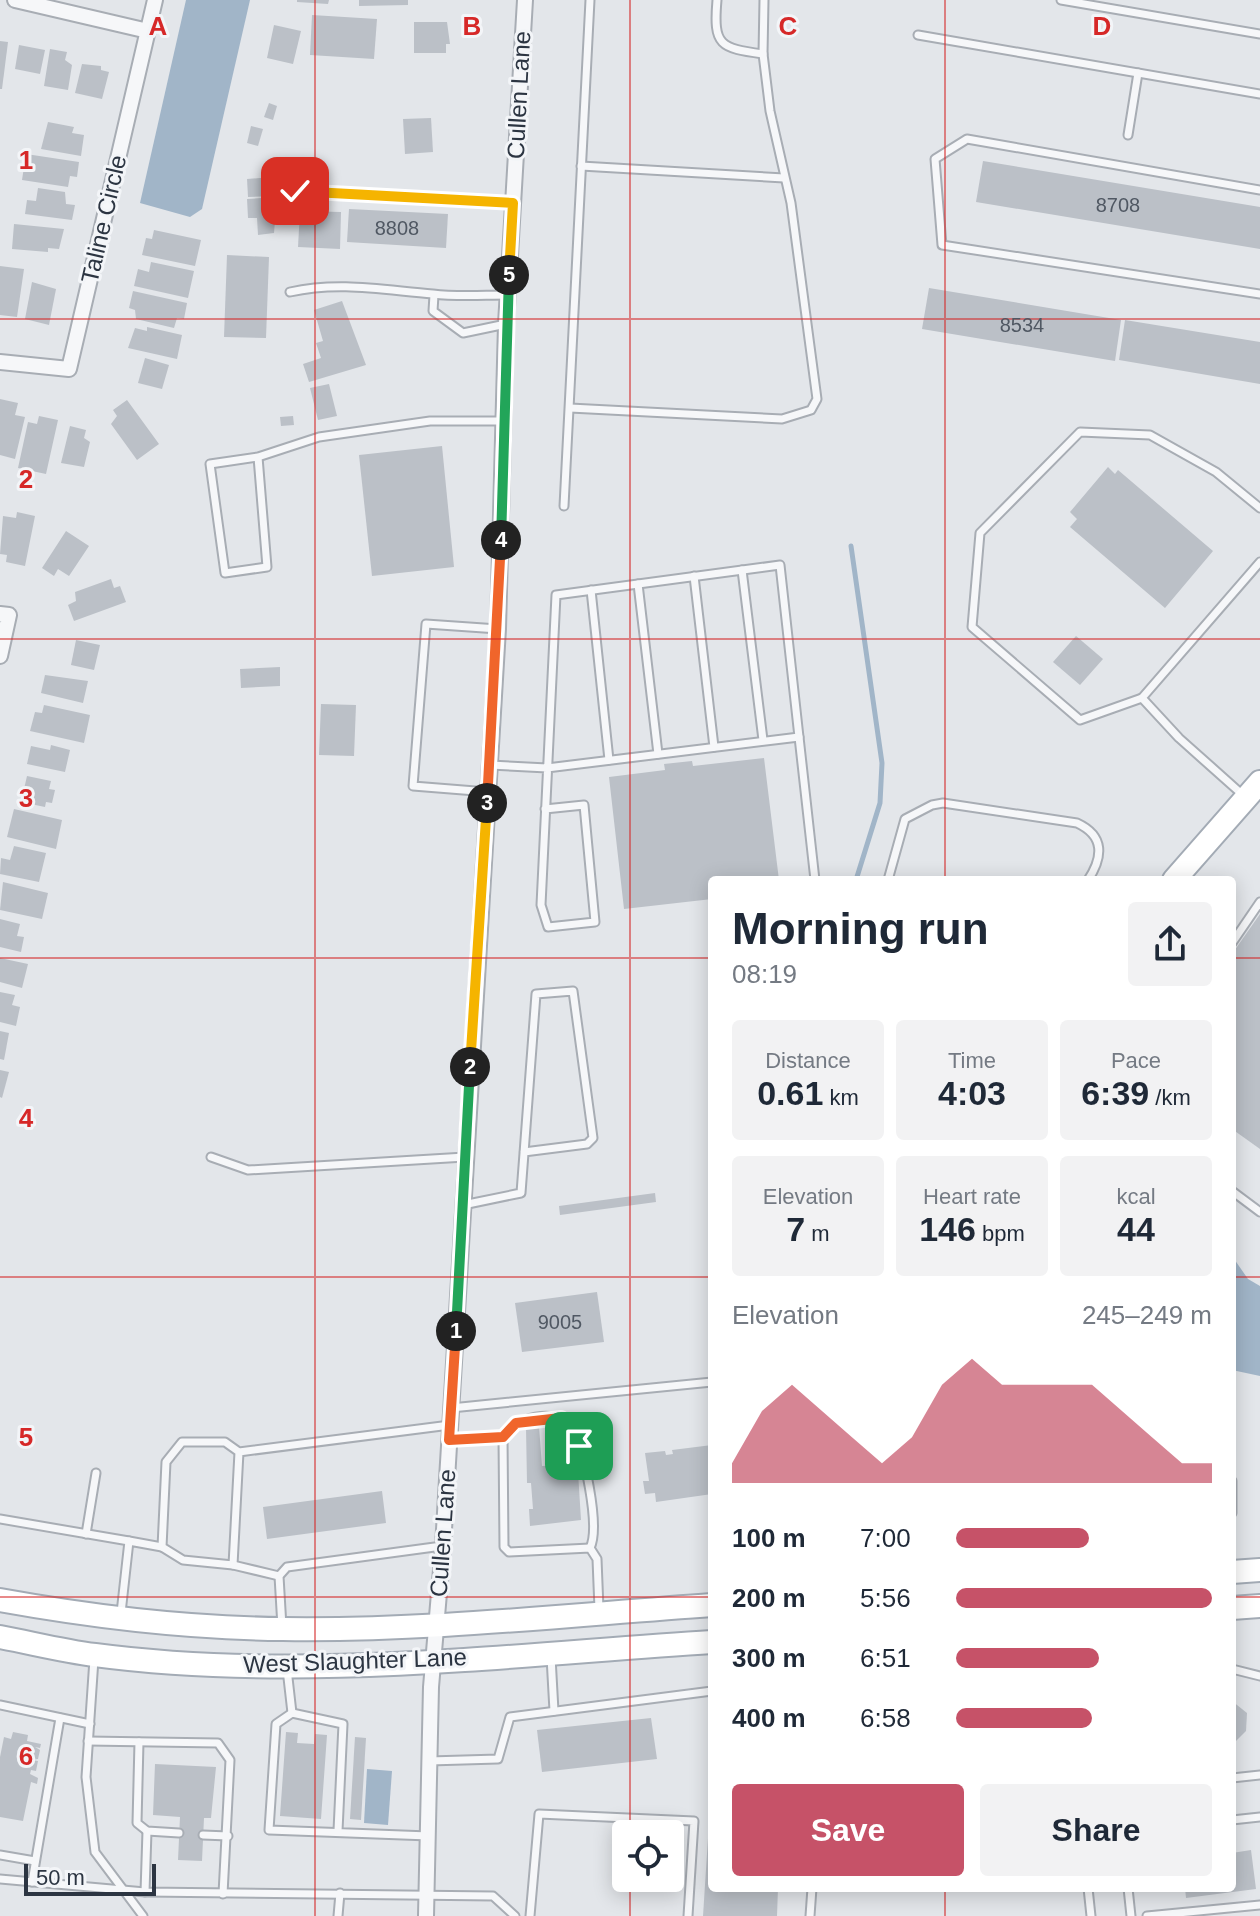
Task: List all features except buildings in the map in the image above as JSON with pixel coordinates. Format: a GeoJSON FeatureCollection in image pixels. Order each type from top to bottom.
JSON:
{"type":"FeatureCollection","features":[{"type":"Feature","properties":{"kind":"main road"},"geometry":{"type":"LineString","coordinates":[[1178,876],[1253,790]]}},
{"type":"Feature","properties":{"kind":"main road"},"geometry":{"type":"LineString","coordinates":[[1236,1572],[1260,1570]]}},
{"type":"Feature","properties":{"kind":"main road","name":"West Slaughter Lane"},"geometry":{"type":"LineString","coordinates":[[0,1600],[120,1619],[282,1629],[437,1624],[708,1605]]}},
{"type":"Feature","properties":{"kind":"main road"},"geometry":{"type":"LineString","coordinates":[[1236,1608],[1260,1606]]}},
{"type":"Feature","properties":{"kind":"main road","name":"West Slaughter Lane"},"geometry":{"type":"LineString","coordinates":[[0,1637],[94,1655],[201,1665],[286,1667],[708,1642]]}},
{"type":"Feature","properties":{"kind":"street"},"geometry":{"type":"LineString","coordinates":[[15,0],[148,31]]}},
{"type":"Feature","properties":{"kind":"street","name":"Taline Circle"},"geometry":{"type":"LineString","coordinates":[[0,362],[69,369],[155,0]]}},
{"type":"Feature","properties":{"kind":"street","name":"Cullen Lane"},"geometry":{"type":"LineString","coordinates":[[426,1916],[434,1660],[498,629],[506,324],[525,0]]}},
{"type":"Feature","properties":{"kind":"street"},"geometry":{"type":"LineString","coordinates":[[0,614],[9,615],[0,656]]}},
{"type":"Feature","properties":{"kind":"lane"},"geometry":{"type":"LineString","coordinates":[[564,506],[590,0]]}},
{"type":"Feature","properties":{"kind":"lane"},"geometry":{"type":"LineString","coordinates":[[717,0],[715,27],[718,40],[730,50],[763,54]]}},
{"type":"Feature","properties":{"kind":"lane"},"geometry":{"type":"LineString","coordinates":[[570,408],[782,419],[811,410],[817,399],[791,203],[763,54],[764,0]]}},
{"type":"Feature","properties":{"kind":"lane"},"geometry":{"type":"LineString","coordinates":[[1061,0],[1260,34]]}},
{"type":"Feature","properties":{"kind":"lane"},"geometry":{"type":"LineString","coordinates":[[918,35],[1260,94]]}},
{"type":"Feature","properties":{"kind":"lane"},"geometry":{"type":"LineString","coordinates":[[1128,135],[1138,73]]}},
{"type":"Feature","properties":{"kind":"lane"},"geometry":{"type":"LineString","coordinates":[[1260,190],[967,139],[935,159],[942,245],[1260,294]]}},
{"type":"Feature","properties":{"kind":"lane"},"geometry":{"type":"LineString","coordinates":[[581,166],[784,178]]}},
{"type":"Feature","properties":{"kind":"lane"},"geometry":{"type":"LineString","coordinates":[[295,191],[513,203]]}},
{"type":"Feature","properties":{"kind":"lane"},"geometry":{"type":"LineString","coordinates":[[290,292],[320,285],[373,286],[434,295],[508,295]]}},
{"type":"Feature","properties":{"kind":"lane"},"geometry":{"type":"LineString","coordinates":[[434,295],[433,311],[463,333],[506,324]]}},
{"type":"Feature","properties":{"kind":"lane"},"geometry":{"type":"LineString","coordinates":[[258,457],[267,567],[225,573],[210,464],[258,457],[319,437],[416,423],[505,421]]}},
{"type":"Feature","properties":{"kind":"lane"},"geometry":{"type":"LineString","coordinates":[[1260,508],[1216,472],[1150,435],[1080,432],[980,533],[972,627],[1080,720],[1142,698],[1260,562]]}},
{"type":"Feature","properties":{"kind":"lane"},"geometry":{"type":"LineString","coordinates":[[545,809],[584,805],[595,922],[548,927],[541,905],[545,809],[556,595],[780,565],[815,876]]}},
{"type":"Feature","properties":{"kind":"lane"},"geometry":{"type":"LineString","coordinates":[[742,570],[763,740]]}},
{"type":"Feature","properties":{"kind":"lane"},"geometry":{"type":"LineString","coordinates":[[694,576],[714,747]]}},
{"type":"Feature","properties":{"kind":"lane"},"geometry":{"type":"LineString","coordinates":[[638,584],[658,754]]}},
{"type":"Feature","properties":{"kind":"lane"},"geometry":{"type":"LineString","coordinates":[[591,590],[609,760]]}},
{"type":"Feature","properties":{"kind":"lane"},"geometry":{"type":"LineString","coordinates":[[488,792],[413,786],[426,624],[498,629]]}},
{"type":"Feature","properties":{"kind":"lane"},"geometry":{"type":"LineString","coordinates":[[1142,698],[1179,738],[1253,790]]}},
{"type":"Feature","properties":{"kind":"lane"},"geometry":{"type":"LineString","coordinates":[[490,765],[547,768],[799,737]]}},
{"type":"Feature","properties":{"kind":"lane"},"geometry":{"type":"LineString","coordinates":[[889,876],[905,819],[932,805],[943,803],[1077,823],[1089,829],[1098,839],[1100,853],[1090,876]]}},
{"type":"Feature","properties":{"kind":"lane"},"geometry":{"type":"LineString","coordinates":[[1236,937],[1260,902]]}},
{"type":"Feature","properties":{"kind":"lane"},"geometry":{"type":"LineString","coordinates":[[463,1205],[521,1193],[524,1152],[536,994],[573,991],[593,1138],[587,1144],[524,1152]]}},
{"type":"Feature","properties":{"kind":"lane"},"geometry":{"type":"LineString","coordinates":[[211,1157],[248,1170],[465,1157]]}},
{"type":"Feature","properties":{"kind":"lane"},"geometry":{"type":"LineString","coordinates":[[1236,1194],[1260,1212]]}},
{"type":"Feature","properties":{"kind":"lane"},"geometry":{"type":"LineString","coordinates":[[451,1408],[708,1382]]}},
{"type":"Feature","properties":{"kind":"lane"},"geometry":{"type":"LineString","coordinates":[[537,1418],[561,1418],[573,1425],[589,1489],[594,1540],[590,1548],[509,1552],[504,1547],[503,1437],[516,1423],[537,1418]]}},
{"type":"Feature","properties":{"kind":"lane"},"geometry":{"type":"LineString","coordinates":[[162,1547],[166,1462],[182,1442],[225,1442],[239,1452],[450,1432],[503,1437]]}},
{"type":"Feature","properties":{"kind":"lane"},"geometry":{"type":"LineString","coordinates":[[233,1565],[239,1452]]}},
{"type":"Feature","properties":{"kind":"lane"},"geometry":{"type":"LineString","coordinates":[[86,1534],[96,1473]]}},
{"type":"Feature","properties":{"kind":"lane"},"geometry":{"type":"LineString","coordinates":[[0,1519],[162,1547],[183,1560],[233,1565],[279,1576]]}},
{"type":"Feature","properties":{"kind":"lane"},"geometry":{"type":"LineString","coordinates":[[120,1619],[129,1541]]}},
{"type":"Feature","properties":{"kind":"lane"},"geometry":{"type":"LineString","coordinates":[[282,1629],[279,1576],[287,1567],[443,1546]]}},
{"type":"Feature","properties":{"kind":"lane"},"geometry":{"type":"LineString","coordinates":[[590,1548],[597,1559],[599,1613]]}},
{"type":"Feature","properties":{"kind":"lane"},"geometry":{"type":"LineString","coordinates":[[551,1652],[554,1711]]}},
{"type":"Feature","properties":{"kind":"lane"},"geometry":{"type":"LineString","coordinates":[[94,1655],[86,1777],[95,1852],[143,1916]]}},
{"type":"Feature","properties":{"kind":"lane"},"geometry":{"type":"LineString","coordinates":[[286,1667],[292,1713]]}},
{"type":"Feature","properties":{"kind":"lane"},"geometry":{"type":"LineString","coordinates":[[1236,1670],[1260,1676]]}},
{"type":"Feature","properties":{"kind":"lane"},"geometry":{"type":"LineString","coordinates":[[429,1761],[498,1759],[510,1717],[708,1692]]}},
{"type":"Feature","properties":{"kind":"lane"},"geometry":{"type":"LineString","coordinates":[[0,1705],[90,1724]]}},
{"type":"Feature","properties":{"kind":"lane"},"geometry":{"type":"LineString","coordinates":[[338,1831],[343,1724],[292,1713],[276,1724],[269,1830],[429,1836]]}},
{"type":"Feature","properties":{"kind":"lane"},"geometry":{"type":"LineString","coordinates":[[32,1882],[60,1718]]}},
{"type":"Feature","properties":{"kind":"lane"},"geometry":{"type":"LineString","coordinates":[[88,1741],[218,1743],[230,1760],[223,1894]]}},
{"type":"Feature","properties":{"kind":"lane"},"geometry":{"type":"LineString","coordinates":[[139,1742],[137,1823],[147,1831],[179,1833]]}},
{"type":"Feature","properties":{"kind":"lane"},"geometry":{"type":"LineString","coordinates":[[1236,1778],[1260,1775]]}},
{"type":"Feature","properties":{"kind":"lane"},"geometry":{"type":"LineString","coordinates":[[530,1916],[539,1814],[694,1821],[688,1916]]}},
{"type":"Feature","properties":{"kind":"lane"},"geometry":{"type":"LineString","coordinates":[[1236,1820],[1260,1817]]}},
{"type":"Feature","properties":{"kind":"lane"},"geometry":{"type":"LineString","coordinates":[[145,1892],[147,1831]]}},
{"type":"Feature","properties":{"kind":"lane"},"geometry":{"type":"LineString","coordinates":[[203,1835],[228,1836]]}},
{"type":"Feature","properties":{"kind":"lane"},"geometry":{"type":"LineString","coordinates":[[0,1855],[35,1861]]}},
{"type":"Feature","properties":{"kind":"lane"},"geometry":{"type":"LineString","coordinates":[[0,1879],[145,1892],[493,1896],[515,1916]]}},
{"type":"Feature","properties":{"kind":"lane"},"geometry":{"type":"LineString","coordinates":[[810,1916],[812,1892]]}},
{"type":"Feature","properties":{"kind":"lane"},"geometry":{"type":"LineString","coordinates":[[1088,1892],[1091,1916]]}},
{"type":"Feature","properties":{"kind":"lane"},"geometry":{"type":"LineString","coordinates":[[1128,1892],[1131,1916]]}},
{"type":"Feature","properties":{"kind":"lane"},"geometry":{"type":"LineString","coordinates":[[338,1916],[340,1893]]}},
{"type":"Feature","properties":{"kind":"lane"},"geometry":{"type":"LineString","coordinates":[[1147,1916],[1260,1905]]}},
{"type":"Feature","properties":{"kind":"water"},"geometry":{"type":"Polygon","coordinates":[[[186,0],[250,0],[202,209],[190,217],[140,203],[186,0]]]}},
{"type":"Feature","properties":{"kind":"water"},"geometry":{"type":"Polygon","coordinates":[[[1236,1262],[1248,1279],[1260,1286],[1260,1376],[1236,1371],[1236,1262]]]}},
{"type":"Feature","properties":{"kind":"water"},"geometry":{"type":"Polygon","coordinates":[[[367,1769],[392,1771],[388,1825],[364,1823],[367,1769]]]}},
{"type":"Feature","properties":{"kind":"waterway"},"geometry":{"type":"LineString","coordinates":[[851,546],[882,763],[880,803],[857,876]]}},
{"type":"Feature","properties":{"kind":"route"},"geometry":{"type":"LineString","coordinates":[[295,191],[513,203],[506,324],[498,629],[449,1440],[503,1437],[509,1427],[516,1423],[537,1418],[561,1418],[573,1425],[579,1446]]}}]}
